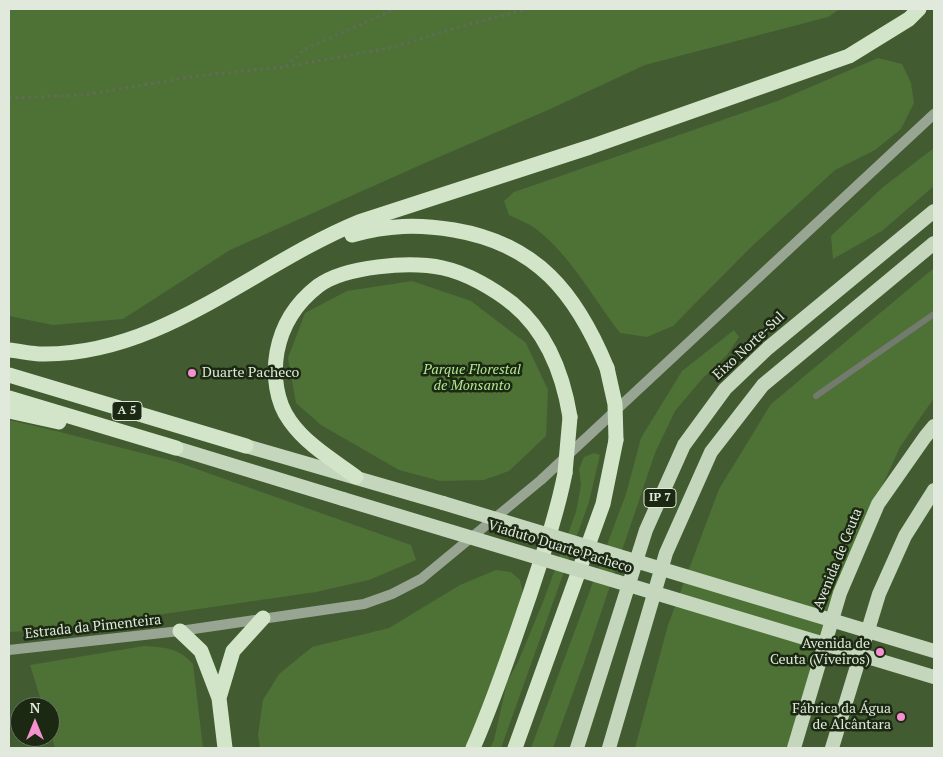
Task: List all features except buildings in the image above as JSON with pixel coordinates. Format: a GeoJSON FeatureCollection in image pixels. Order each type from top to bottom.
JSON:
{"type":"FeatureCollection","features":[{"type":"Feature","properties":{"kind":"highway"},"geometry":{"type":"LineString","coordinates":[[9,350],[42,354],[78,352],[138,337],[188,314],[281,261],[359,222],[590,147],[849,56],[909,19],[919,9]]}},
{"type":"Feature","properties":{"kind":"highway","name":"Eixo Norte-Sul"},"geometry":{"type":"LineString","coordinates":[[577,748],[646,530],[684,445],[725,389],[768,348],[934,211]]}},
{"type":"Feature","properties":{"kind":"highway"},"geometry":{"type":"LineString","coordinates":[[281,261],[345,237],[393,226],[441,228],[489,237],[513,248],[545,271],[577,308],[597,344],[607,368],[615,404],[616,440],[602,504],[515,748]]}},
{"type":"Feature","properties":{"kind":"highway","name":"IP 7"},"geometry":{"type":"LineString","coordinates":[[609,748],[666,553],[711,452],[763,385],[934,243]]}},
{"type":"Feature","properties":{"kind":"highway"},"geometry":{"type":"LineString","coordinates":[[356,477],[300,434],[289,420],[279,398],[275,380],[280,339],[288,318],[304,299],[320,285],[344,275],[392,265],[418,264],[445,268],[469,277],[513,304],[542,336],[554,356],[562,378],[570,417],[565,473],[558,508],[543,555],[497,688],[473,748]]}},
{"type":"Feature","properties":{"kind":"highway","name":"A 5"},"geometry":{"type":"LineString","coordinates":[[9,375],[246,446]]}},
{"type":"Feature","properties":{"kind":"highway","name":"A 5"},"geometry":{"type":"LineString","coordinates":[[9,398],[176,448]]}},
{"type":"Feature","properties":{"kind":"highway"},"geometry":{"type":"LineString","coordinates":[[9,411],[176,448]]}},
{"type":"Feature","properties":{"kind":"highway","name":"Avenida de Ceuta"},"geometry":{"type":"LineString","coordinates":[[794,748],[840,593],[878,504],[934,426]]}},
{"type":"Feature","properties":{"kind":"highway","name":"Viaduto Duarte Pacheco"},"geometry":{"type":"LineString","coordinates":[[246,446],[380,484],[934,651]]}},
{"type":"Feature","properties":{"kind":"highway","name":"Viaduto Duarte Pacheco"},"geometry":{"type":"LineString","coordinates":[[176,448],[934,677]]}},
{"type":"Feature","properties":{"kind":"highway"},"geometry":{"type":"LineString","coordinates":[[832,748],[879,594],[905,536],[934,490]]}},
{"type":"Feature","properties":{"kind":"highway"},"geometry":{"type":"LineString","coordinates":[[219,698],[233,651],[262,618]]}},
{"type":"Feature","properties":{"kind":"highway"},"geometry":{"type":"LineString","coordinates":[[180,631],[201,651],[219,698],[225,748]]}},
{"type":"Feature","properties":{"kind":"main road","name":"Estrada da Pimenteira"},"geometry":{"type":"LineString","coordinates":[[9,650],[180,631],[364,604],[392,594],[421,579],[542,480],[934,114]]}},
{"type":"Feature","properties":{"kind":"lane"},"geometry":{"type":"LineString","coordinates":[[816,396],[934,314]]}},
{"type":"Feature","properties":{"kind":"path"},"geometry":{"type":"LineString","coordinates":[[284,67],[305,49],[390,12],[392,9]]}},
{"type":"Feature","properties":{"kind":"path"},"geometry":{"type":"LineString","coordinates":[[9,98],[84,95],[196,76],[284,67],[394,47],[527,9]]}},
{"type":"Feature","properties":{"kind":"green space","name":"Parque Florestal de Monsanto"},"geometry":{"type":"Polygon","coordinates":[[[9,9],[934,9],[934,748],[9,748],[9,9]]]}},
{"type":"Feature","properties":{"kind":"green space"},"geometry":{"type":"Polygon","coordinates":[[[9,9],[840,9],[828,17],[645,65],[548,110],[230,250],[123,319],[53,325],[9,316],[9,9]]]}},
{"type":"Feature","properties":{"kind":"green space"},"geometry":{"type":"Polygon","coordinates":[[[878,58],[902,64],[911,83],[914,103],[901,129],[875,150],[835,170],[749,249],[673,326],[647,337],[620,333],[581,278],[549,240],[536,229],[509,215],[504,201],[514,192],[780,100],[878,58]]]}},
{"type":"Feature","properties":{"kind":"green space"},"geometry":{"type":"Polygon","coordinates":[[[934,148],[934,186],[882,231],[833,259],[831,236],[883,187],[934,148]]]}},
{"type":"Feature","properties":{"kind":"green space"},"geometry":{"type":"Polygon","coordinates":[[[934,268],[934,398],[900,447],[839,580],[789,748],[635,748],[668,625],[719,489],[771,404],[934,268]]]}},
{"type":"Feature","properties":{"kind":"green space"},"geometry":{"type":"Polygon","coordinates":[[[412,281],[471,301],[526,343],[548,390],[546,436],[509,471],[484,480],[440,481],[399,470],[321,425],[296,403],[288,358],[305,313],[347,291],[412,281]]]}},
{"type":"Feature","properties":{"kind":"green space"},"geometry":{"type":"Polygon","coordinates":[[[734,330],[739,337],[727,355],[702,379],[675,411],[655,453],[553,748],[531,748],[626,494],[641,438],[682,371],[734,330]]]}},
{"type":"Feature","properties":{"kind":"green space"},"geometry":{"type":"Polygon","coordinates":[[[9,420],[177,462],[411,545],[416,560],[369,580],[316,592],[60,629],[9,632],[9,420]]]}},
{"type":"Feature","properties":{"kind":"green space"},"geometry":{"type":"Polygon","coordinates":[[[594,453],[600,455],[589,502],[501,748],[490,748],[494,740],[507,682],[518,662],[543,602],[576,512],[581,485],[579,469],[584,457],[594,453]]]}},
{"type":"Feature","properties":{"kind":"green space"},"geometry":{"type":"Polygon","coordinates":[[[496,570],[511,572],[520,580],[523,593],[520,610],[511,625],[500,662],[466,748],[260,748],[258,735],[263,700],[279,674],[312,647],[389,628],[460,585],[496,570]]]}},
{"type":"Feature","properties":{"kind":"green space"},"geometry":{"type":"Polygon","coordinates":[[[144,646],[171,649],[193,664],[203,748],[55,748],[60,747],[60,697],[40,697],[30,665],[144,646]]]}},
{"type":"Feature","properties":{"kind":"place","name":"Duarte Pacheco"},"geometry":{"type":"Point","coordinates":[192,373]}},
{"type":"Feature","properties":{"kind":"place","name":"Avenida de Ceuta (Viveiros)"},"geometry":{"type":"Point","coordinates":[880,652]}},
{"type":"Feature","properties":{"kind":"place","name":"Fábrica da Água de Alcântara"},"geometry":{"type":"Point","coordinates":[901,717]}}]}
